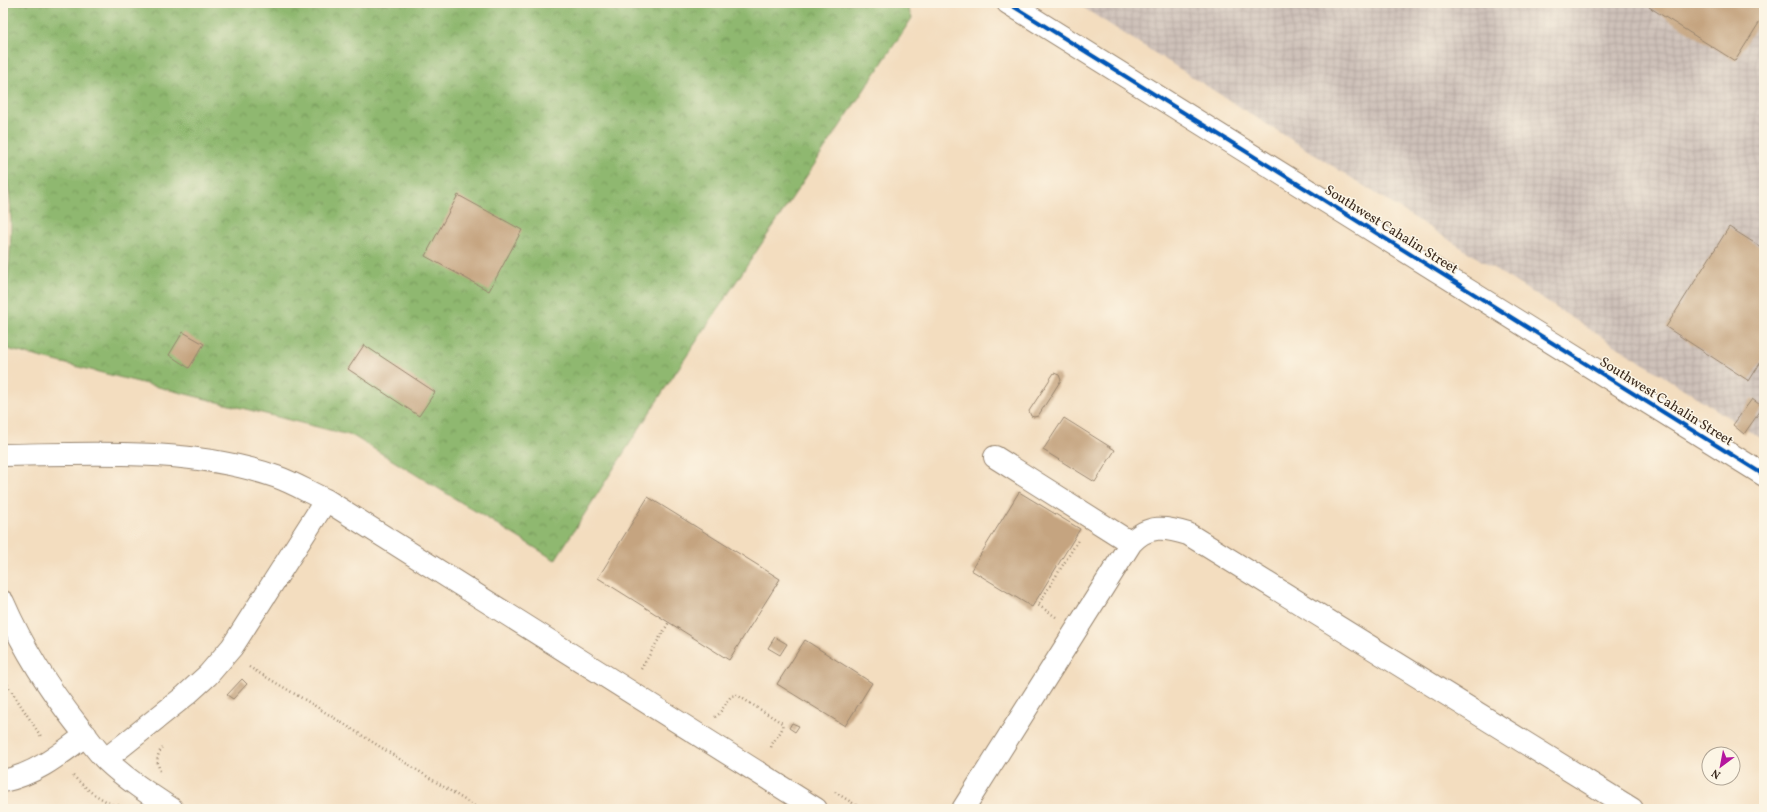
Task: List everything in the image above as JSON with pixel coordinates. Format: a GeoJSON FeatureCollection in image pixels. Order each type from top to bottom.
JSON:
{"type":"FeatureCollection","features":[{"type":"Feature","properties":{"kind":"street","name":"Southwest Cahalin Street"},"geometry":{"type":"LineString","coordinates":[[1008,3],[1763,471]]}},
{"type":"Feature","properties":{"kind":"street"},"geometry":{"type":"LineString","coordinates":[[3,455],[146,454],[234,466],[277,477],[326,500],[816,809]]}},
{"type":"Feature","properties":{"kind":"street"},"geometry":{"type":"LineString","coordinates":[[995,457],[1131,543]]}},
{"type":"Feature","properties":{"kind":"street"},"geometry":{"type":"LineString","coordinates":[[106,759],[186,696],[208,675],[232,647],[326,500]]}},
{"type":"Feature","properties":{"kind":"street"},"geometry":{"type":"LineString","coordinates":[[964,809],[1131,543],[1137,536],[1147,531],[1159,528],[1173,529],[1188,534],[1632,809]]}},
{"type":"Feature","properties":{"kind":"street"},"geometry":{"type":"LineString","coordinates":[[3,602],[16,633],[37,669],[56,698],[86,735],[106,759],[143,790],[172,809]]}},
{"type":"Feature","properties":{"kind":"street"},"geometry":{"type":"LineString","coordinates":[[3,781],[29,774],[57,757],[86,735]]}},
{"type":"Feature","properties":{"kind":"path"},"geometry":{"type":"LineString","coordinates":[[644,673],[641,669],[642,667],[670,622]]}},
{"type":"Feature","properties":{"kind":"path"},"geometry":{"type":"LineString","coordinates":[[245,672],[250,666],[480,809]]}},
{"type":"Feature","properties":{"kind":"path"},"geometry":{"type":"LineString","coordinates":[[3,678],[57,757],[92,793],[116,807],[164,777],[160,772],[156,760],[158,752],[163,747]]}},
{"type":"Feature","properties":{"kind":"path"},"geometry":{"type":"LineString","coordinates":[[713,716],[718,716],[731,696],[737,695],[782,723],[782,729],[770,749],[775,754]]}},
{"type":"Feature","properties":{"kind":"path"},"geometry":{"type":"LineString","coordinates":[[828,788],[862,809]]}},
{"type":"Feature","properties":{"kind":"shaded area"},"geometry":{"type":"Polygon","coordinates":[[[1076,3],[1764,3],[1764,440],[1076,3]]]}},
{"type":"Feature","properties":{"kind":"green space"},"geometry":{"type":"Polygon","coordinates":[[[3,3],[906,3],[912,18],[664,390],[555,560],[353,436],[3,348],[10,256],[11,209],[3,165],[3,3]]]}},
{"type":"Feature","properties":{"kind":"building"},"geometry":{"type":"Polygon","coordinates":[[[1651,3],[1764,3],[1764,15],[1735,61],[1649,7],[1651,3]]]}},
{"type":"Feature","properties":{"kind":"building"},"geometry":{"type":"Polygon","coordinates":[[[458,195],[522,230],[489,291],[425,256],[458,195]]]}},
{"type":"Feature","properties":{"kind":"building"},"geometry":{"type":"Polygon","coordinates":[[[1729,227],[1764,249],[1764,357],[1749,381],[1666,327],[1729,227]]]}},
{"type":"Feature","properties":{"kind":"building"},"geometry":{"type":"Polygon","coordinates":[[[183,332],[204,344],[189,368],[169,355],[183,332]]]}},
{"type":"Feature","properties":{"kind":"building"},"geometry":{"type":"Polygon","coordinates":[[[364,345],[435,392],[419,416],[348,369],[364,345]]]}},
{"type":"Feature","properties":{"kind":"building"},"geometry":{"type":"Polygon","coordinates":[[[1054,373],[1059,375],[1061,380],[1038,416],[1031,416],[1029,411],[1054,373]]]}},
{"type":"Feature","properties":{"kind":"building"},"geometry":{"type":"Polygon","coordinates":[[[1752,399],[1763,407],[1744,434],[1733,425],[1752,399]]]}},
{"type":"Feature","properties":{"kind":"building"},"geometry":{"type":"Polygon","coordinates":[[[1064,418],[1115,450],[1095,482],[1043,450],[1064,418]]]}},
{"type":"Feature","properties":{"kind":"building"},"geometry":{"type":"Polygon","coordinates":[[[1019,492],[1080,529],[1032,607],[971,570],[1019,492]]]}},
{"type":"Feature","properties":{"kind":"building"},"geometry":{"type":"Polygon","coordinates":[[[648,497],[780,579],[729,660],[598,578],[648,497]]]}},
{"type":"Feature","properties":{"kind":"building"},"geometry":{"type":"Polygon","coordinates":[[[775,637],[787,644],[780,655],[768,648],[775,637]]]}},
{"type":"Feature","properties":{"kind":"building"},"geometry":{"type":"Polygon","coordinates":[[[805,640],[872,683],[845,726],[777,684],[805,640]]]}},
{"type":"Feature","properties":{"kind":"building"},"geometry":{"type":"Polygon","coordinates":[[[242,679],[247,684],[233,699],[227,695],[242,679]]]}},
{"type":"Feature","properties":{"kind":"building"},"geometry":{"type":"Polygon","coordinates":[[[792,723],[799,726],[795,732],[789,728],[792,723]]]}},
{"type":"Feature","properties":{"kind":"cycle path"},"geometry":{"type":"LineString","coordinates":[[1008,3],[1764,475]]}}]}
